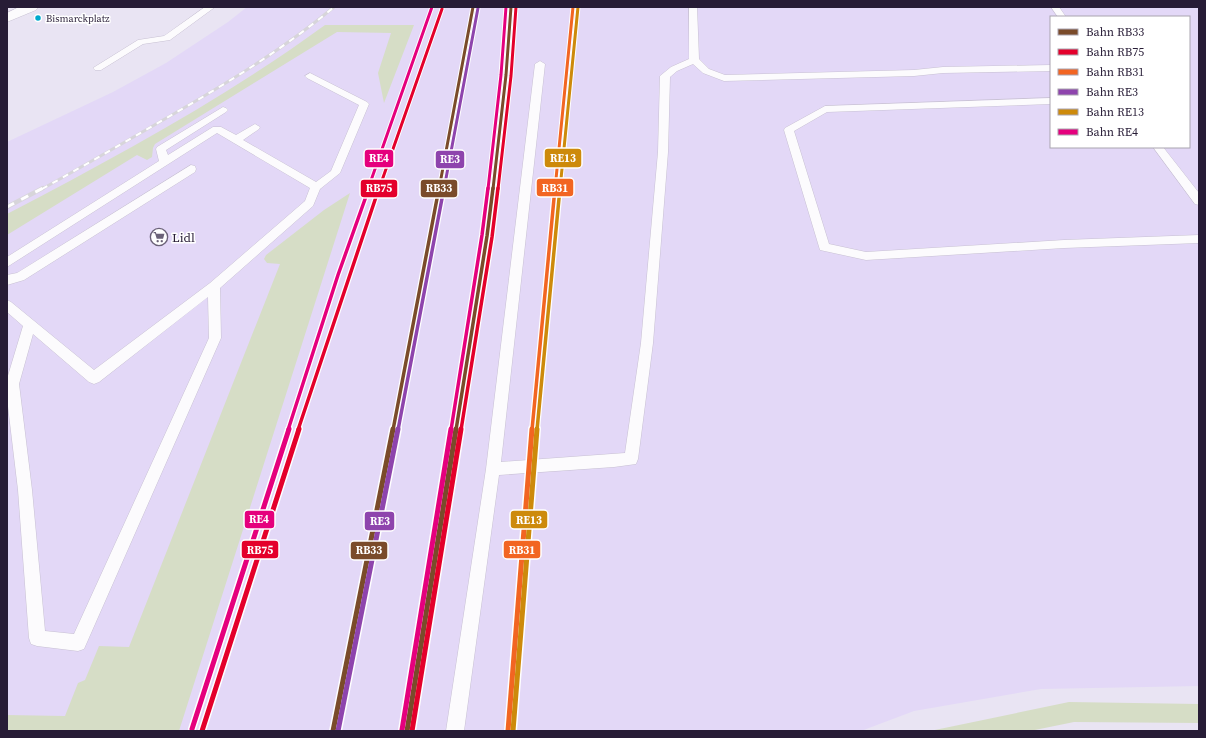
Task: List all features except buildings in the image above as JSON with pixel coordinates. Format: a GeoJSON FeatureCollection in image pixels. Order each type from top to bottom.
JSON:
{"type":"FeatureCollection","features":[{"type":"Feature","properties":{"kind":"street"},"geometry":{"type":"LineString","coordinates":[[7,18],[31,7]]}},
{"type":"Feature","properties":{"kind":"lane"},"geometry":{"type":"LineString","coordinates":[[98,68],[141,42],[167,38],[211,7]]}},
{"type":"Feature","properties":{"kind":"lane"},"geometry":{"type":"LineString","coordinates":[[693,7],[694,60],[706,71],[724,78],[914,73],[943,70],[1050,68]]}},
{"type":"Feature","properties":{"kind":"lane"},"geometry":{"type":"LineString","coordinates":[[1055,7],[1061,16]]}},
{"type":"Feature","properties":{"kind":"lane"},"geometry":{"type":"LineString","coordinates":[[493,469],[601,463],[631,459],[647,343],[663,152],[665,76],[674,69],[694,60]]}},
{"type":"Feature","properties":{"kind":"lane"},"geometry":{"type":"LineString","coordinates":[[455,731],[493,469],[540,64]]}},
{"type":"Feature","properties":{"kind":"lane"},"geometry":{"type":"LineString","coordinates":[[7,305],[94,378],[214,286],[308,203],[316,187],[335,172],[364,104],[310,76]]}},
{"type":"Feature","properties":{"kind":"lane"},"geometry":{"type":"LineString","coordinates":[[1050,101],[825,109],[789,130],[824,247],[866,256],[1064,244],[1199,239]]}},
{"type":"Feature","properties":{"kind":"lane"},"geometry":{"type":"LineString","coordinates":[[165,162],[161,149],[223,110]]}},
{"type":"Feature","properties":{"kind":"lane"},"geometry":{"type":"LineString","coordinates":[[236,140],[255,127]]}},
{"type":"Feature","properties":{"kind":"lane"},"geometry":{"type":"LineString","coordinates":[[7,263],[217,129],[316,187]]}},
{"type":"Feature","properties":{"kind":"lane"},"geometry":{"type":"LineString","coordinates":[[1159,148],[1199,201]]}},
{"type":"Feature","properties":{"kind":"lane"},"geometry":{"type":"LineString","coordinates":[[7,280],[20,277],[191,169]]}},
{"type":"Feature","properties":{"kind":"lane"},"geometry":{"type":"LineString","coordinates":[[30,325],[12,384],[25,490],[37,638],[78,643],[215,338],[214,286]]}},
{"type":"Feature","properties":{"kind":"shaded area"},"geometry":{"type":"Polygon","coordinates":[[[247,7],[1199,7],[1199,686],[1041,689],[914,711],[861,731],[7,731],[7,142],[113,92],[166,63],[228,22],[247,7]]]}},
{"type":"Feature","properties":{"kind":"green space"},"geometry":{"type":"Polygon","coordinates":[[[325,25],[414,25],[384,103],[378,73],[391,33],[337,32],[155,144],[152,157],[147,160],[137,155],[7,235],[7,214],[89,171],[169,126],[287,52],[325,25]]]}},
{"type":"Feature","properties":{"kind":"green space"},"geometry":{"type":"Polygon","coordinates":[[[350,193],[179,731],[7,731],[7,715],[65,716],[78,683],[85,680],[99,646],[129,647],[280,264],[267,263],[264,259],[266,255],[324,210],[350,193]]]}},
{"type":"Feature","properties":{"kind":"green space"},"geometry":{"type":"Polygon","coordinates":[[[1069,702],[1199,704],[1199,723],[1074,722],[1030,731],[930,731],[1069,702]]]}},
{"type":"Feature","properties":{"kind":"railway"},"geometry":{"type":"LineString","coordinates":[[42,189],[93,161],[238,76],[297,36],[334,7]]}},
{"type":"Feature","properties":{"kind":"railway"},"geometry":{"type":"LineString","coordinates":[[7,207],[43,188]]}},
{"type":"Feature","properties":{"kind":"rail line","name":"RE4"},"geometry":{"type":"LineString","coordinates":[[192,729],[338,275],[432,7]]}},
{"type":"Feature","properties":{"kind":"rail line","name":"RB33"},"geometry":{"type":"LineString","coordinates":[[333,731],[417,307],[473,7]]}},
{"type":"Feature","properties":{"kind":"rail line","name":"RE4"},"geometry":{"type":"LineString","coordinates":[[402,730],[482,235],[501,75],[506,7]]}},
{"type":"Feature","properties":{"kind":"rail line","name":"RB33"},"geometry":{"type":"LineString","coordinates":[[407,731],[487,236],[506,75],[511,7]]}},
{"type":"Feature","properties":{"kind":"rail line","name":"RB75"},"geometry":{"type":"LineString","coordinates":[[412,731],[492,237],[511,76],[516,7]]}},
{"type":"Feature","properties":{"kind":"rail line","name":"RB31"},"geometry":{"type":"LineString","coordinates":[[508,731],[528,466],[573,7]]}},
{"type":"Feature","properties":{"kind":"rail line","name":"RE13"},"geometry":{"type":"LineString","coordinates":[[513,731],[533,466],[578,7]]}},
{"type":"Feature","properties":{"kind":"rail line","name":"RE3"},"geometry":{"type":"LineString","coordinates":[[338,731],[422,308],[478,8]]}},
{"type":"Feature","properties":{"kind":"rail line","name":"RB75"},"geometry":{"type":"LineString","coordinates":[[202,731],[348,278],[442,9]]}},
{"type":"Feature","properties":{"kind":"place","name":"Bismarckplatz"},"geometry":{"type":"Point","coordinates":[38,18]}},
{"type":"Feature","properties":{"kind":"place","name":"Lidl"},"geometry":{"type":"Point","coordinates":[159,237]}}]}
